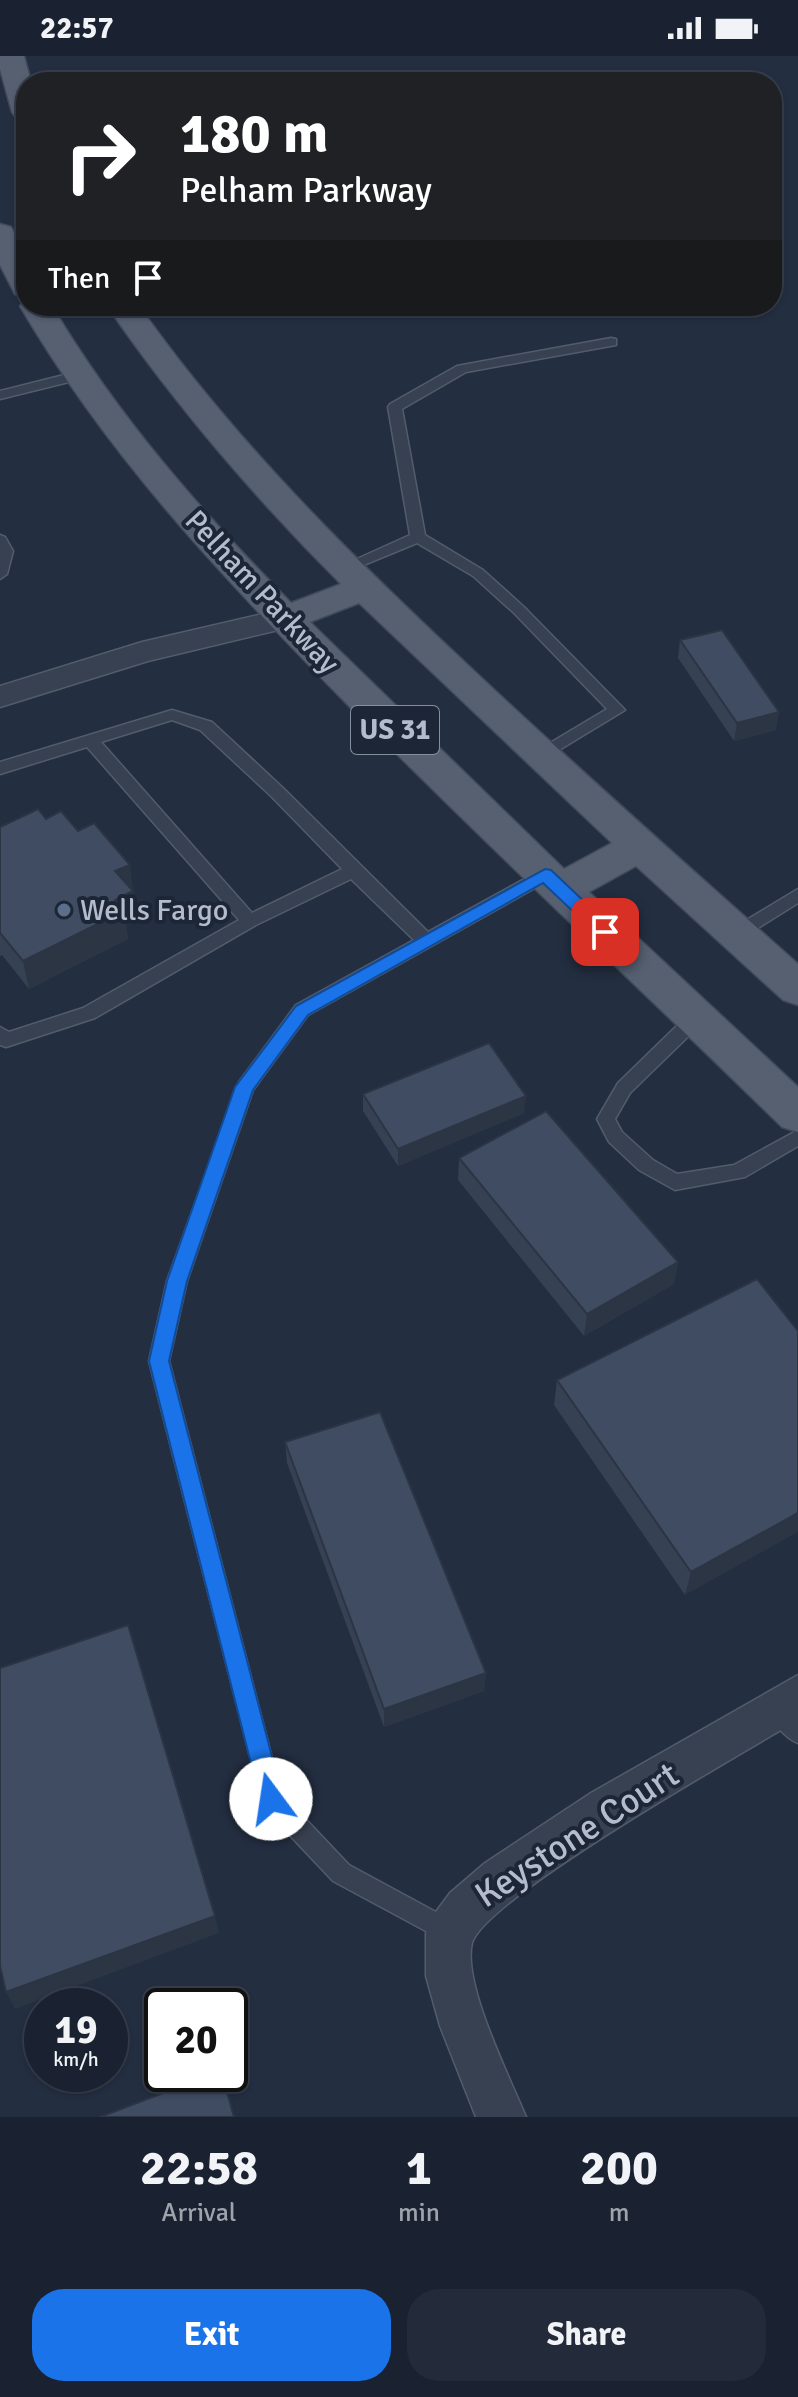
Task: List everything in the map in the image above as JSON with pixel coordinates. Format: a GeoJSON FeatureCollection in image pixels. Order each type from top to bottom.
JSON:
{"type":"FeatureCollection","features":[{"type":"Feature","properties":{"kind":"main road"},"geometry":{"type":"LineString","coordinates":[[10,56],[16,77]]}},
{"type":"Feature","properties":{"kind":"main road","name":"Pelham Parkway"},"geometry":{"type":"LineString","coordinates":[[42,316],[80,375],[134,449],[190,518],[284,619],[552,882],[798,1114]]}},
{"type":"Feature","properties":{"kind":"main road","name":"US 31"},"geometry":{"type":"LineString","coordinates":[[130,316],[190,399],[249,470],[354,578],[638,847],[798,989]]}},
{"type":"Feature","properties":{"kind":"main road"},"geometry":{"type":"LineString","coordinates":[[284,619],[354,578]]}},
{"type":"Feature","properties":{"kind":"main road"},"geometry":{"type":"LineString","coordinates":[[552,882],[638,847]]}},
{"type":"Feature","properties":{"kind":"street"},"geometry":{"type":"LineString","coordinates":[[0,697],[142,652],[284,619]]}},
{"type":"Feature","properties":{"kind":"street","name":"Keystone Court"},"geometry":{"type":"LineString","coordinates":[[501,2117],[454,1997],[448,1970],[450,1932],[464,1908],[498,1880],[791,1712]]}},
{"type":"Feature","properties":{"kind":"lane"},"geometry":{"type":"LineString","coordinates":[[541,756],[617,710],[478,573],[418,537],[395,407],[462,369],[611,342]]}},
{"type":"Feature","properties":{"kind":"lane"},"geometry":{"type":"LineString","coordinates":[[0,395],[80,375]]}},
{"type":"Feature","properties":{"kind":"lane"},"geometry":{"type":"LineString","coordinates":[[354,578],[418,537]]}},
{"type":"Feature","properties":{"kind":"lane"},"geometry":{"type":"LineString","coordinates":[[0,540],[6,551],[0,574]]}},
{"type":"Feature","properties":{"kind":"lane"},"geometry":{"type":"LineString","coordinates":[[0,768],[172,715],[206,726],[277,792],[425,940]]}},
{"type":"Feature","properties":{"kind":"lane"},"geometry":{"type":"LineString","coordinates":[[89,739],[250,921]]}},
{"type":"Feature","properties":{"kind":"lane"},"geometry":{"type":"LineString","coordinates":[[0,1034],[6,1040],[89,1013],[250,921],[353,871]]}},
{"type":"Feature","properties":{"kind":"lane"},"geometry":{"type":"LineString","coordinates":[[450,1932],[341,1873],[271,1799],[159,1361],[177,1281],[245,1087],[302,1010],[425,940],[552,882]]}},
{"type":"Feature","properties":{"kind":"lane"},"geometry":{"type":"LineString","coordinates":[[736,934],[798,895]]}},
{"type":"Feature","properties":{"kind":"lane"},"geometry":{"type":"LineString","coordinates":[[696,1018],[624,1088],[606,1119],[615,1137],[646,1165],[675,1182],[738,1172],[798,1137]]}},
{"type":"Feature","properties":{"kind":"building"},"geometry":{"type":"Polygon","coordinates":[[[722,630],[779,712],[737,723],[680,640],[722,630]]]}},
{"type":"Feature","properties":{"kind":"building","name":"Wells Fargo"},"geometry":{"type":"Polygon","coordinates":[[[38,809],[46,819],[61,811],[78,831],[94,823],[130,865],[115,871],[133,891],[115,900],[124,911],[23,961],[0,933],[0,827],[38,809]]]}},
{"type":"Feature","properties":{"kind":"building"},"geometry":{"type":"Polygon","coordinates":[[[489,1043],[526,1096],[398,1149],[363,1094],[489,1043]]]}},
{"type":"Feature","properties":{"kind":"building"},"geometry":{"type":"Polygon","coordinates":[[[546,1111],[678,1262],[587,1314],[459,1158],[546,1111]]]}},
{"type":"Feature","properties":{"kind":"building"},"geometry":{"type":"Polygon","coordinates":[[[757,1279],[798,1331],[798,1513],[691,1572],[557,1380],[757,1279]]]}},
{"type":"Feature","properties":{"kind":"building"},"geometry":{"type":"Polygon","coordinates":[[[380,1412],[486,1673],[384,1709],[285,1442],[380,1412]]]}},
{"type":"Feature","properties":{"kind":"building"},"geometry":{"type":"Polygon","coordinates":[[[128,1625],[215,1916],[6,1992],[0,1966],[0,1668],[128,1625]]]}},
{"type":"Feature","properties":{"kind":"building"},"geometry":{"type":"Polygon","coordinates":[[[166,2092],[227,2092],[234,2117],[100,2117],[166,2092]]]}},
{"type":"Feature","properties":{"kind":"place","name":"Wells Fargo"},"geometry":{"type":"Point","coordinates":[64,910]}},
{"type":"Feature","properties":{"kind":"route"},"geometry":{"type":"LineString","coordinates":[[271,1799],[159,1361],[177,1281],[245,1087],[302,1010],[545,875],[605,932]]}}]}
